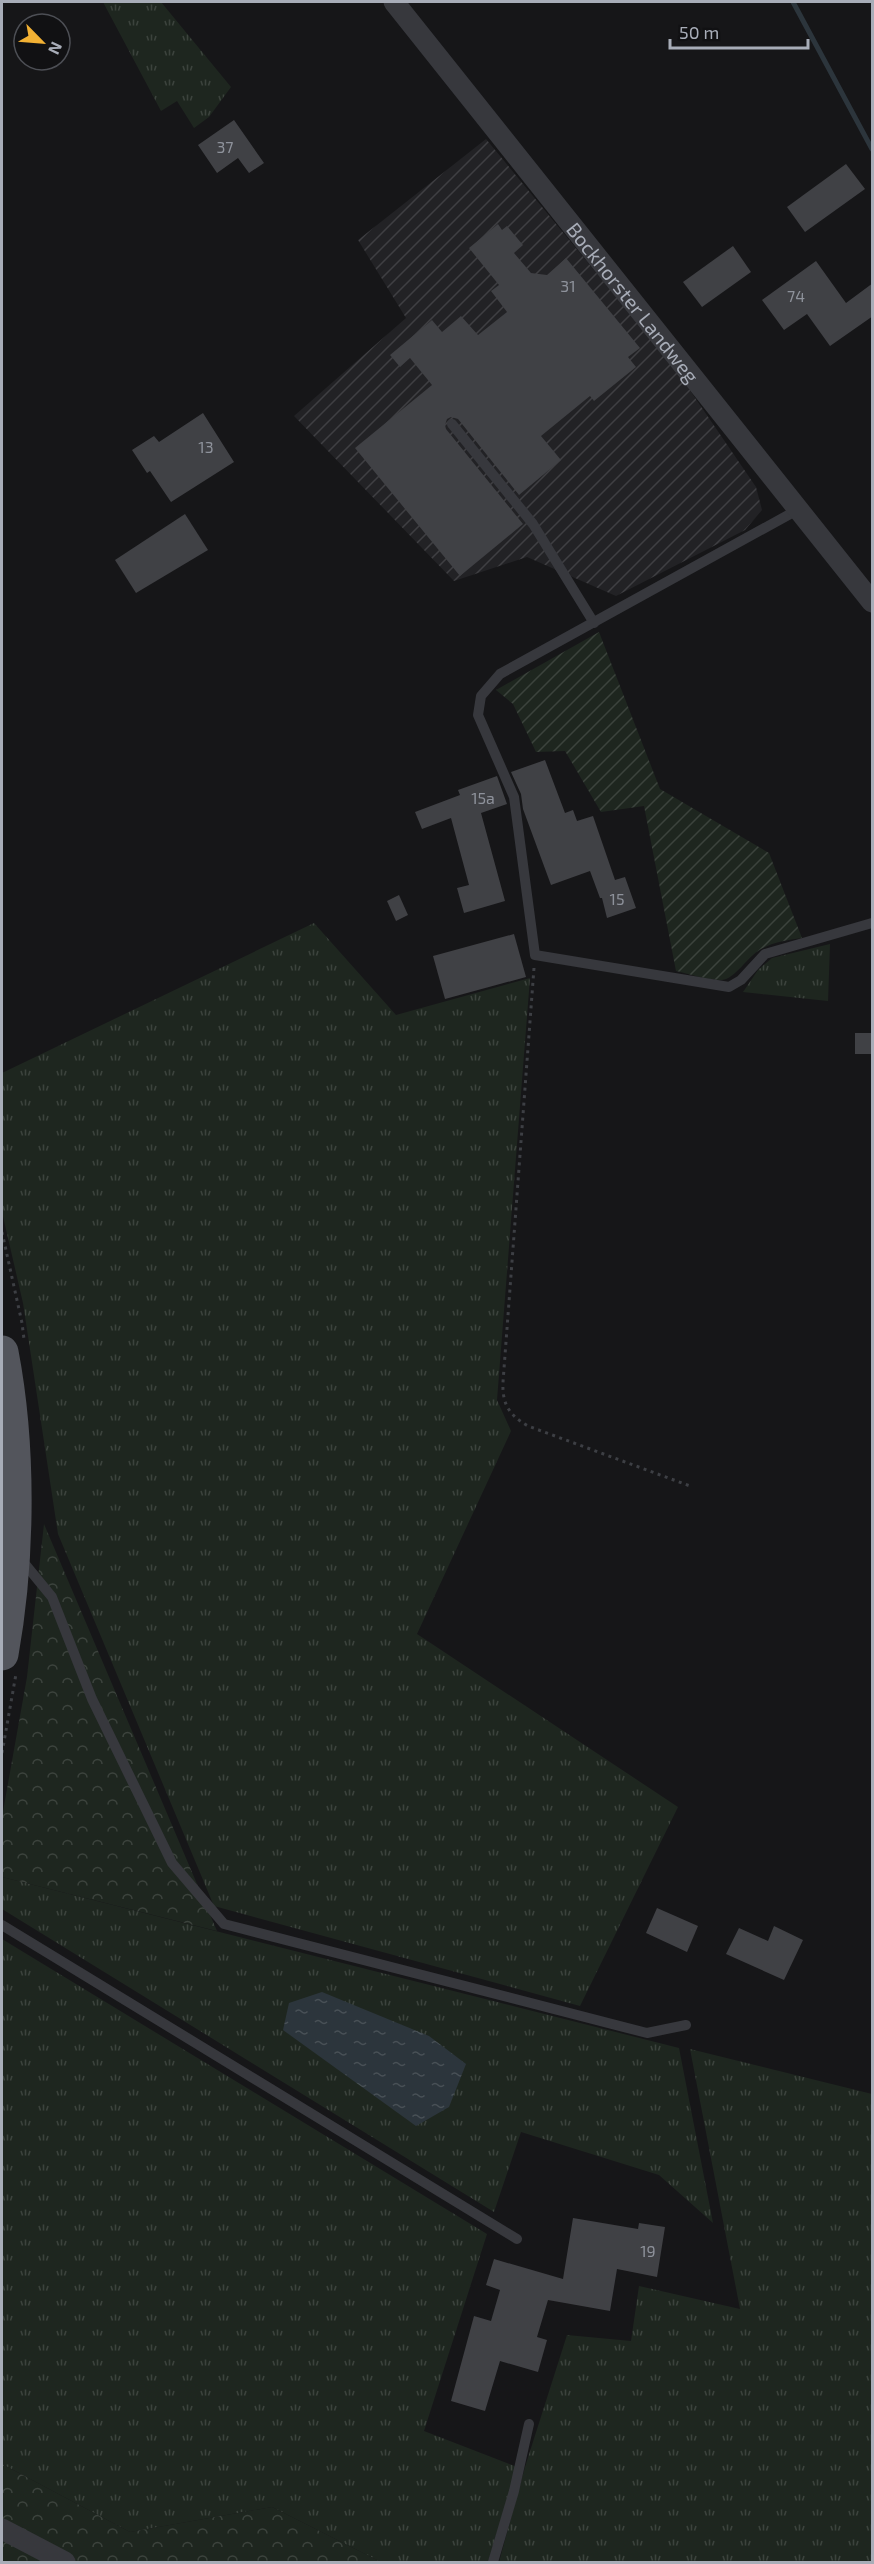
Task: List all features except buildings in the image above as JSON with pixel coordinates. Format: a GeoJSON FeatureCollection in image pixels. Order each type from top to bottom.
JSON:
{"type":"FeatureCollection","features":[{"type":"Feature","properties":{"kind":"main road"},"geometry":{"type":"LineString","coordinates":[[2,1352],[14,1463],[14,1553],[2,1654]]}},
{"type":"Feature","properties":{"kind":"street","name":"Bockhorster Landweg"},"geometry":{"type":"LineString","coordinates":[[394,2],[873,602]]}},
{"type":"Feature","properties":{"kind":"street"},"geometry":{"type":"LineString","coordinates":[[2,2529],[65,2562]]}},
{"type":"Feature","properties":{"kind":"lane"},"geometry":{"type":"LineString","coordinates":[[452,424],[533,524],[594,623]]}},
{"type":"Feature","properties":{"kind":"lane"},"geometry":{"type":"LineString","coordinates":[[799,509],[500,674],[481,696],[478,715],[514,797],[535,955],[729,987],[741,980],[765,954],[873,923]]}},
{"type":"Feature","properties":{"kind":"lane"},"geometry":{"type":"LineString","coordinates":[[14,1553],[52,1597],[92,1699],[172,1863],[224,1924],[647,2033],[686,2025]]}},
{"type":"Feature","properties":{"kind":"lane"},"geometry":{"type":"LineString","coordinates":[[2,1925],[517,2239]]}},
{"type":"Feature","properties":{"kind":"lane"},"geometry":{"type":"LineString","coordinates":[[493,2562],[514,2491],[529,2424]]}},
{"type":"Feature","properties":{"kind":"path"},"geometry":{"type":"LineString","coordinates":[[535,955],[503,1382],[506,1406],[516,1418],[528,1426],[690,1486]]}},
{"type":"Feature","properties":{"kind":"shaded area"},"geometry":{"type":"Polygon","coordinates":[[[486,139],[674,367],[756,487],[762,510],[745,530],[616,596],[527,557],[454,581],[294,416],[406,318],[358,240],[486,139]]]}},
{"type":"Feature","properties":{"kind":"green space"},"geometry":{"type":"Polygon","coordinates":[[[103,2],[161,2],[231,87],[209,117],[194,128],[177,101],[161,111],[103,2]]]}},
{"type":"Feature","properties":{"kind":"green space"},"geometry":{"type":"Polygon","coordinates":[[[599,632],[660,789],[769,853],[802,938],[776,943],[761,949],[727,979],[710,979],[676,971],[644,806],[601,812],[565,751],[536,752],[513,704],[496,690],[599,632]]]}},
{"type":"Feature","properties":{"kind":"green space"},"geometry":{"type":"Polygon","coordinates":[[[314,923],[396,1015],[530,978],[497,1400],[511,1431],[417,1634],[678,1807],[580,2006],[214,1906],[58,1534],[23,1303],[2,1212],[2,1073],[314,923]]]}},
{"type":"Feature","properties":{"kind":"green space"},"geometry":{"type":"Polygon","coordinates":[[[830,944],[828,1001],[743,992],[758,970],[772,958],[830,944]]]}},
{"type":"Feature","properties":{"kind":"green space"},"geometry":{"type":"Polygon","coordinates":[[[44,1524],[217,1931],[2,1877],[2,1817],[27,1677],[44,1524]]]}},
{"type":"Feature","properties":{"kind":"green space"},"geometry":{"type":"Polygon","coordinates":[[[2,1877],[679,2048],[713,2223],[659,2175],[521,2132],[494,2212],[2,1909],[2,1877]]]}},
{"type":"Feature","properties":{"kind":"green space"},"geometry":{"type":"Polygon","coordinates":[[[2,1939],[487,2234],[424,2431],[517,2467],[488,2562],[381,2562],[272,2507],[130,2532],[2,2464],[2,1939]]]}},
{"type":"Feature","properties":{"kind":"green space"},"geometry":{"type":"Polygon","coordinates":[[[690,2049],[872,2094],[872,2562],[499,2562],[525,2467],[567,2335],[631,2341],[639,2286],[740,2309],[690,2049]]]}},
{"type":"Feature","properties":{"kind":"green space"},"geometry":{"type":"Polygon","coordinates":[[[2,2464],[130,2532],[272,2507],[381,2562],[2,2562],[2,2464]]]}},
{"type":"Feature","properties":{"kind":"water"},"geometry":{"type":"Polygon","coordinates":[[[322,1992],[429,2036],[466,2064],[449,2107],[416,2126],[283,2030],[289,2003],[322,1992]]]}},
{"type":"Feature","properties":{"kind":"waterway"},"geometry":{"type":"LineString","coordinates":[[793,2],[872,149]]}}]}
